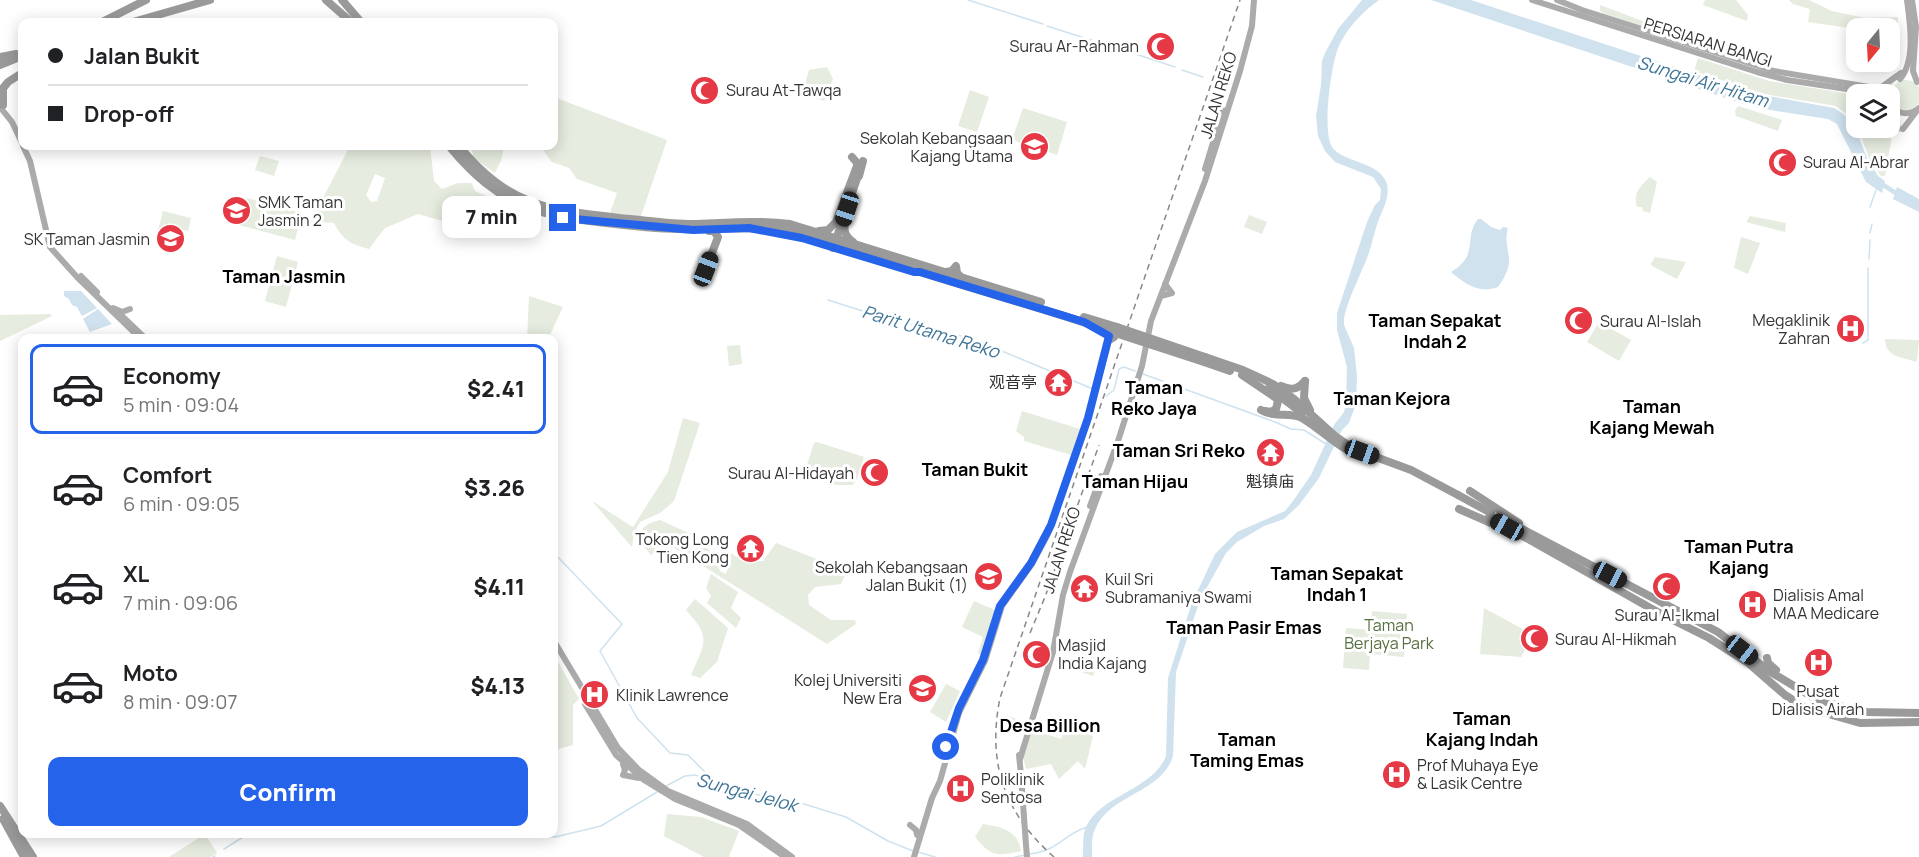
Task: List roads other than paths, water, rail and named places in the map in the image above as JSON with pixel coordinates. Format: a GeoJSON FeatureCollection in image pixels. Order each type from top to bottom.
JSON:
{"type":"FeatureCollection","features":[{"type":"Feature","properties":{"kind":"highway"},"geometry":{"type":"LineString","coordinates":[[110,18],[146,0]]}},
{"type":"Feature","properties":{"kind":"highway"},"geometry":{"type":"LineString","coordinates":[[147,18],[210,0]]}},
{"type":"Feature","properties":{"kind":"highway"},"geometry":{"type":"LineString","coordinates":[[327,0],[347,18]]}},
{"type":"Feature","properties":{"kind":"highway"},"geometry":{"type":"LineString","coordinates":[[342,0],[358,18]]}},
{"type":"Feature","properties":{"kind":"highway"},"geometry":{"type":"LineString","coordinates":[[0,57],[18,55]]}},
{"type":"Feature","properties":{"kind":"highway"},"geometry":{"type":"LineString","coordinates":[[0,65],[18,56]]}},
{"type":"Feature","properties":{"kind":"highway"},"geometry":{"type":"LineString","coordinates":[[0,69],[18,62]]}},
{"type":"Feature","properties":{"kind":"highway"},"geometry":{"type":"LineString","coordinates":[[3,107],[2,90],[8,82],[18,76]]}},
{"type":"Feature","properties":{"kind":"highway"},"geometry":{"type":"LineString","coordinates":[[453,150],[472,172],[492,189],[530,209],[574,220],[714,231],[718,236],[706,269]]}},
{"type":"Feature","properties":{"kind":"highway"},"geometry":{"type":"LineString","coordinates":[[462,150],[495,183],[532,203],[555,210],[690,224],[777,223],[825,231],[834,226],[860,165]]}},
{"type":"Feature","properties":{"kind":"highway"},"geometry":{"type":"LineString","coordinates":[[852,157],[860,165]]}},
{"type":"Feature","properties":{"kind":"highway"},"geometry":{"type":"LineString","coordinates":[[860,165],[844,231],[849,239],[860,246]]}},
{"type":"Feature","properties":{"kind":"highway"},"geometry":{"type":"LineString","coordinates":[[832,248],[860,165]]}},
{"type":"Feature","properties":{"kind":"highway"},"geometry":{"type":"LineString","coordinates":[[749,228],[802,238],[920,272]]}},
{"type":"Feature","properties":{"kind":"highway"},"geometry":{"type":"LineString","coordinates":[[693,230],[778,229],[801,234],[1084,322],[1113,336],[1204,360],[1291,390],[1305,381],[1305,401],[1320,426]]}},
{"type":"Feature","properties":{"kind":"highway"},"geometry":{"type":"LineString","coordinates":[[812,230],[945,273],[952,271],[956,266],[957,273],[962,278],[1113,336],[1204,360],[1242,375],[1272,390],[1354,449],[1420,474],[1729,650],[1747,662],[1785,695],[1804,707],[1860,723],[1917,722]]}},
{"type":"Feature","properties":{"kind":"highway"},"geometry":{"type":"LineString","coordinates":[[1242,375],[1276,398],[1278,405],[1274,410],[1261,411],[1274,416],[1300,417],[1320,426]]}},
{"type":"Feature","properties":{"kind":"highway"},"geometry":{"type":"LineString","coordinates":[[1263,379],[1288,395],[1320,426]]}},
{"type":"Feature","properties":{"kind":"highway"},"geometry":{"type":"LineString","coordinates":[[1470,491],[1490,503],[1543,544],[1718,632],[1784,681],[1814,698],[1866,712],[1919,712]]}},
{"type":"Feature","properties":{"kind":"highway"},"geometry":{"type":"LineString","coordinates":[[1469,513],[1469,506],[1475,500],[1490,503]]}},
{"type":"Feature","properties":{"kind":"highway"},"geometry":{"type":"LineString","coordinates":[[1459,509],[1532,544],[1543,544]]}},
{"type":"Feature","properties":{"kind":"highway"},"geometry":{"type":"LineString","coordinates":[[1742,650],[1762,658],[1784,681]]}},
{"type":"Feature","properties":{"kind":"highway"},"geometry":{"type":"LineString","coordinates":[[0,806],[18,834]]}},
{"type":"Feature","properties":{"kind":"highway"},"geometry":{"type":"LineString","coordinates":[[0,814],[24,857]]}},
{"type":"Feature","properties":{"kind":"highway"},"geometry":{"type":"LineString","coordinates":[[21,838],[33,857]]}},
{"type":"Feature","properties":{"kind":"main road","name":"JALAN REKO"},"geometry":{"type":"LineString","coordinates":[[1027,857],[1021,745],[1049,651],[1060,595],[1144,355],[1149,328],[1161,296],[1172,292],[1166,284],[1218,146],[1247,46],[1253,20],[1251,0]]}},
{"type":"Feature","properties":{"kind":"main road","name":"JALAN REKO"},"geometry":{"type":"LineString","coordinates":[[1198,196],[1220,118],[1239,67],[1251,0]]}},
{"type":"Feature","properties":{"kind":"main road","name":"PERSIARAN BANGI"},"geometry":{"type":"LineString","coordinates":[[1532,0],[1757,72],[1788,80],[1846,88]]}},
{"type":"Feature","properties":{"kind":"main road"},"geometry":{"type":"LineString","coordinates":[[1557,0],[1594,12],[1625,30]]}},
{"type":"Feature","properties":{"kind":"main road"},"geometry":{"type":"LineString","coordinates":[[1907,0],[1911,27],[1911,62],[1918,81]]}},
{"type":"Feature","properties":{"kind":"main road"},"geometry":{"type":"LineString","coordinates":[[1894,84],[1900,79],[1911,62],[1916,27],[1912,0]]}},
{"type":"Feature","properties":{"kind":"main road"},"geometry":{"type":"LineString","coordinates":[[1543,4],[1594,12]]}},
{"type":"Feature","properties":{"kind":"main road","name":"PERSIARAN BANGI"},"geometry":{"type":"LineString","coordinates":[[1594,12],[1602,17],[1758,67],[1846,86]]}},
{"type":"Feature","properties":{"kind":"main road"},"geometry":{"type":"LineString","coordinates":[[1888,84],[1911,62]]}},
{"type":"Feature","properties":{"kind":"main road"},"geometry":{"type":"LineString","coordinates":[[1900,79],[1909,78],[1918,81]]}},
{"type":"Feature","properties":{"kind":"main road"},"geometry":{"type":"LineString","coordinates":[[3,107],[18,128]]}},
{"type":"Feature","properties":{"kind":"main road"},"geometry":{"type":"LineString","coordinates":[[3,107],[18,134]]}},
{"type":"Feature","properties":{"kind":"main road"},"geometry":{"type":"LineString","coordinates":[[1900,112],[1911,113],[1919,109]]}},
{"type":"Feature","properties":{"kind":"main road"},"geometry":{"type":"LineString","coordinates":[[1900,127],[1901,129],[1919,109]]}},
{"type":"Feature","properties":{"kind":"main road"},"geometry":{"type":"LineString","coordinates":[[26,150],[50,247],[83,284],[127,318]]}},
{"type":"Feature","properties":{"kind":"main road"},"geometry":{"type":"LineString","coordinates":[[83,284],[127,318],[138,334]]}},
{"type":"Feature","properties":{"kind":"main road"},"geometry":{"type":"LineString","coordinates":[[113,308],[122,312],[142,334]]}},
{"type":"Feature","properties":{"kind":"main road"},"geometry":{"type":"LineString","coordinates":[[913,853],[940,781],[959,713],[985,661],[1002,606],[1032,564],[1048,531],[1088,418],[1094,392],[1113,336]]}},
{"type":"Feature","properties":{"kind":"main road"},"geometry":{"type":"LineString","coordinates":[[913,853],[955,720],[983,660],[1000,606],[1031,563],[1048,531]]}},
{"type":"Feature","properties":{"kind":"main road"},"geometry":{"type":"LineString","coordinates":[[558,648],[622,758],[625,770],[623,775],[644,780],[747,824],[794,857]]}},
{"type":"Feature","properties":{"kind":"main road"},"geometry":{"type":"LineString","coordinates":[[558,656],[607,741],[631,770],[644,780]]}},
{"type":"Feature","properties":{"kind":"main road"},"geometry":{"type":"LineString","coordinates":[[594,721],[603,731],[607,731]]}},
{"type":"Feature","properties":{"kind":"main road"},"geometry":{"type":"LineString","coordinates":[[607,731],[607,741]]}},
{"type":"Feature","properties":{"kind":"main road"},"geometry":{"type":"LineString","coordinates":[[622,758],[656,786]]}},
{"type":"Feature","properties":{"kind":"main road"},"geometry":{"type":"LineString","coordinates":[[631,770],[636,771],[656,786]]}},
{"type":"Feature","properties":{"kind":"main road"},"geometry":{"type":"LineString","coordinates":[[940,781],[943,777],[948,776],[942,770]]}},
{"type":"Feature","properties":{"kind":"main road"},"geometry":{"type":"LineString","coordinates":[[668,792],[685,803],[739,825],[785,857]]}},
{"type":"Feature","properties":{"kind":"main road"},"geometry":{"type":"LineString","coordinates":[[685,803],[688,801],[711,808]]}},
{"type":"Feature","properties":{"kind":"main road"},"geometry":{"type":"LineString","coordinates":[[917,835],[912,826],[921,822]]}},
{"type":"Feature","properties":{"kind":"water"},"geometry":{"type":"Polygon","coordinates":[[[1362,0],[1379,0],[1355,21],[1338,48],[1330,83],[1328,113],[1329,139],[1332,147],[1344,156],[1377,171],[1383,176],[1388,189],[1369,253],[1344,318],[1344,325],[1354,348],[1357,377],[1356,404],[1349,423],[1342,430],[1319,478],[1299,505],[1284,519],[1264,526],[1237,542],[1226,553],[1200,600],[1176,672],[1173,756],[1167,768],[1158,778],[1123,800],[1102,817],[1094,832],[1092,857],[1083,857],[1084,833],[1099,810],[1149,778],[1166,756],[1168,678],[1194,596],[1215,554],[1237,532],[1285,511],[1311,475],[1334,425],[1344,412],[1347,367],[1337,330],[1337,313],[1367,222],[1380,200],[1381,189],[1373,177],[1335,162],[1325,151],[1318,136],[1316,116],[1322,61],[1325,53],[1338,29],[1362,0]]]}},
{"type":"Feature","properties":{"kind":"water"},"geometry":{"type":"Polygon","coordinates":[[[1431,0],[1471,0],[1738,88],[1834,108],[1846,117],[1846,138],[1859,138],[1867,158],[1878,176],[1885,181],[1882,193],[1866,182],[1837,124],[1828,119],[1744,104],[1431,0]]]}},
{"type":"Feature","properties":{"kind":"water"},"geometry":{"type":"Polygon","coordinates":[[[1897,187],[1919,199],[1919,212],[1893,199],[1897,187]]]}},
{"type":"Feature","properties":{"kind":"water"},"geometry":{"type":"Polygon","coordinates":[[[1478,219],[1500,230],[1503,227],[1508,228],[1506,239],[1508,268],[1498,287],[1491,289],[1473,287],[1451,272],[1465,259],[1478,219]]]}},
{"type":"Feature","properties":{"kind":"water"},"geometry":{"type":"Polygon","coordinates":[[[64,291],[81,291],[97,308],[82,316],[77,307],[64,296],[64,291]]]}},
{"type":"Feature","properties":{"kind":"water"},"geometry":{"type":"Polygon","coordinates":[[[98,309],[112,324],[90,332],[83,319],[98,309]]]}},
{"type":"Feature","properties":{"kind":"waterway"},"geometry":{"type":"LineString","coordinates":[[968,0],[1043,24]]}},
{"type":"Feature","properties":{"kind":"waterway"},"geometry":{"type":"LineString","coordinates":[[1047,26],[1097,42]]}},
{"type":"Feature","properties":{"kind":"waterway"},"geometry":{"type":"LineString","coordinates":[[1105,44],[1175,67]]}},
{"type":"Feature","properties":{"kind":"waterway"},"geometry":{"type":"LineString","coordinates":[[1182,70],[1203,77]]}},
{"type":"Feature","properties":{"kind":"waterway","name":"Sungai Air Hitam"},"geometry":{"type":"LineString","coordinates":[[1880,183],[1899,195]]}},
{"type":"Feature","properties":{"kind":"waterway"},"geometry":{"type":"LineString","coordinates":[[1870,207],[1876,190]]}},
{"type":"Feature","properties":{"kind":"waterway"},"geometry":{"type":"LineString","coordinates":[[1870,233],[1872,224]]}},
{"type":"Feature","properties":{"kind":"waterway"},"geometry":{"type":"LineString","coordinates":[[1869,259],[1870,240]]}},
{"type":"Feature","properties":{"kind":"waterway"},"geometry":{"type":"LineString","coordinates":[[1863,343],[1868,340],[1868,268]]}},
{"type":"Feature","properties":{"kind":"waterway","name":"Parit Utama Reko"},"geometry":{"type":"LineString","coordinates":[[828,300],[894,321],[949,332],[985,344],[1093,389]]}},
{"type":"Feature","properties":{"kind":"waterway","name":"Parit Utama Reko"},"geometry":{"type":"LineString","coordinates":[[1106,396],[1114,390],[1119,369],[1124,367],[1135,371]]}},
{"type":"Feature","properties":{"kind":"waterway","name":"Parit Utama Reko"},"geometry":{"type":"LineString","coordinates":[[1143,374],[1291,429],[1304,430],[1326,444]]}},
{"type":"Feature","properties":{"kind":"waterway"},"geometry":{"type":"LineString","coordinates":[[558,557],[622,624],[600,651],[637,718],[670,753],[688,755],[713,780]]}},
{"type":"Feature","properties":{"kind":"waterway","name":"Sungai Jelok"},"geometry":{"type":"LineString","coordinates":[[666,786],[685,776],[695,775],[739,791],[804,804],[846,817],[888,841],[913,851]]}},
{"type":"Feature","properties":{"kind":"waterway","name":"Sungai Jelok"},"geometry":{"type":"LineString","coordinates":[[558,836],[601,826],[657,792]]}},
{"type":"Feature","properties":{"kind":"waterway","name":"Sungai Jelok"},"geometry":{"type":"LineString","coordinates":[[1030,854],[1047,850],[1087,827]]}},
{"type":"Feature","properties":{"kind":"waterway"},"geometry":{"type":"LineString","coordinates":[[224,849],[242,838]]}},
{"type":"Feature","properties":{"kind":"waterway","name":"Sungai Jelok"},"geometry":{"type":"LineString","coordinates":[[918,852],[935,857]]}},
{"type":"Feature","properties":{"kind":"waterway","name":"Sungai Jelok"},"geometry":{"type":"LineString","coordinates":[[1015,857],[1026,855]]}},
{"type":"Feature","properties":{"kind":"railway"},"geometry":{"type":"LineString","coordinates":[[1054,857],[1023,823],[1003,785],[996,744],[1000,698],[1240,0]]}},
{"type":"Feature","properties":{"kind":"railway"},"geometry":{"type":"LineString","coordinates":[[1030,633],[1099,445]]}},
{"type":"Feature","properties":{"kind":"place","name":"Surau Ar-Rahman"},"geometry":{"type":"Point","coordinates":[1160,46]}},
{"type":"Feature","properties":{"kind":"place","name":"Surau At-Tawqa"},"geometry":{"type":"Point","coordinates":[705,90]}},
{"type":"Feature","properties":{"kind":"place","name":"Sekolah Kebangsaan Kajang Utama"},"geometry":{"type":"Point","coordinates":[1034,147]}},
{"type":"Feature","properties":{"kind":"place","name":"Surau Al-Abrar"},"geometry":{"type":"Point","coordinates":[1782,162]}},
{"type":"Feature","properties":{"kind":"place","name":"SMK Taman Jasmin 2"},"geometry":{"type":"Point","coordinates":[237,211]}},
{"type":"Feature","properties":{"kind":"place","name":"SK Taman Jasmin"},"geometry":{"type":"Point","coordinates":[171,239]}},
{"type":"Feature","properties":{"kind":"place","name":"Surau Al-Islah"},"geometry":{"type":"Point","coordinates":[1579,321]}},
{"type":"Feature","properties":{"kind":"place","name":"Megaklinik Zahran"},"geometry":{"type":"Point","coordinates":[1851,329]}},
{"type":"Feature","properties":{"kind":"place","name":"观音亭"},"geometry":{"type":"Point","coordinates":[1058,382]}},
{"type":"Feature","properties":{"kind":"place","name":"魁镇庙"},"geometry":{"type":"Point","coordinates":[1270,453]}},
{"type":"Feature","properties":{"kind":"place","name":"Surau Al-Hidayah"},"geometry":{"type":"Point","coordinates":[875,473]}},
{"type":"Feature","properties":{"kind":"place","name":"Tokong Long Tien Kong"},"geometry":{"type":"Point","coordinates":[750,548]}},
{"type":"Feature","properties":{"kind":"place","name":"Sekolah Kebangsaan Jalan Bukit (1)"},"geometry":{"type":"Point","coordinates":[989,576]}},
{"type":"Feature","properties":{"kind":"place","name":"Surau Al-Ikmal"},"geometry":{"type":"Point","coordinates":[1667,587]}},
{"type":"Feature","properties":{"kind":"place","name":"Kuil Sri Subramaniya Swami"},"geometry":{"type":"Point","coordinates":[1084,588]}},
{"type":"Feature","properties":{"kind":"place","name":"Dialisis Amal MAA Medicare"},"geometry":{"type":"Point","coordinates":[1752,604]}},
{"type":"Feature","properties":{"kind":"place","name":"Surau Al-Hikmah"},"geometry":{"type":"Point","coordinates":[1534,639]}},
{"type":"Feature","properties":{"kind":"place","name":"Masjid India Kajang"},"geometry":{"type":"Point","coordinates":[1037,654]}},
{"type":"Feature","properties":{"kind":"place","name":"Pusat Dialisis Airah"},"geometry":{"type":"Point","coordinates":[1818,663]}},
{"type":"Feature","properties":{"kind":"place","name":"Kolej Universiti New Era"},"geometry":{"type":"Point","coordinates":[923,689]}},
{"type":"Feature","properties":{"kind":"place","name":"Klinik Lawrence"},"geometry":{"type":"Point","coordinates":[595,695]}},
{"type":"Feature","properties":{"kind":"place","name":"Prof Muhaya Eye & Lasik Centre"},"geometry":{"type":"Point","coordinates":[1396,774]}},
{"type":"Feature","properties":{"kind":"place","name":"Poliklinik Sentosa"},"geometry":{"type":"Point","coordinates":[960,788]}},
{"type":"Feature","properties":{"kind":"district","name":"Taman Jasmin"},"geometry":{"type":"Point","coordinates":[284,276]}},
{"type":"Feature","properties":{"kind":"district","name":"Taman Sepakat Indah 2"},"geometry":{"type":"Point","coordinates":[1435,330]}},
{"type":"Feature","properties":{"kind":"district","name":"Taman Reko Jaya"},"geometry":{"type":"Point","coordinates":[1154,397]}},
{"type":"Feature","properties":{"kind":"district","name":"Taman Kejora"},"geometry":{"type":"Point","coordinates":[1392,398]}},
{"type":"Feature","properties":{"kind":"district","name":"Taman Kajang Mewah"},"geometry":{"type":"Point","coordinates":[1652,416]}},
{"type":"Feature","properties":{"kind":"district","name":"Taman Sri Reko"},"geometry":{"type":"Point","coordinates":[1179,450]}},
{"type":"Feature","properties":{"kind":"district","name":"Taman Bukit"},"geometry":{"type":"Point","coordinates":[975,469]}},
{"type":"Feature","properties":{"kind":"district","name":"Taman Hijau"},"geometry":{"type":"Point","coordinates":[1135,481]}},
{"type":"Feature","properties":{"kind":"district","name":"Taman Putra Kajang"},"geometry":{"type":"Point","coordinates":[1739,556]}},
{"type":"Feature","properties":{"kind":"district","name":"Taman Sepakat Indah 1"},"geometry":{"type":"Point","coordinates":[1337,583]}},
{"type":"Feature","properties":{"kind":"district","name":"Taman Pasir Emas"},"geometry":{"type":"Point","coordinates":[1244,627]}},
{"type":"Feature","properties":{"kind":"district","name":"Desa Billion"},"geometry":{"type":"Point","coordinates":[1050,725]}},
{"type":"Feature","properties":{"kind":"district","name":"Taman Kajang Indah"},"geometry":{"type":"Point","coordinates":[1482,728]}},
{"type":"Feature","properties":{"kind":"district","name":"Taman Taming Emas"},"geometry":{"type":"Point","coordinates":[1247,750]}},
{"type":"Feature","properties":{"kind":"park label","name":"Taman Berjaya Park"},"geometry":{"type":"Point","coordinates":[1389,634]}}]}
